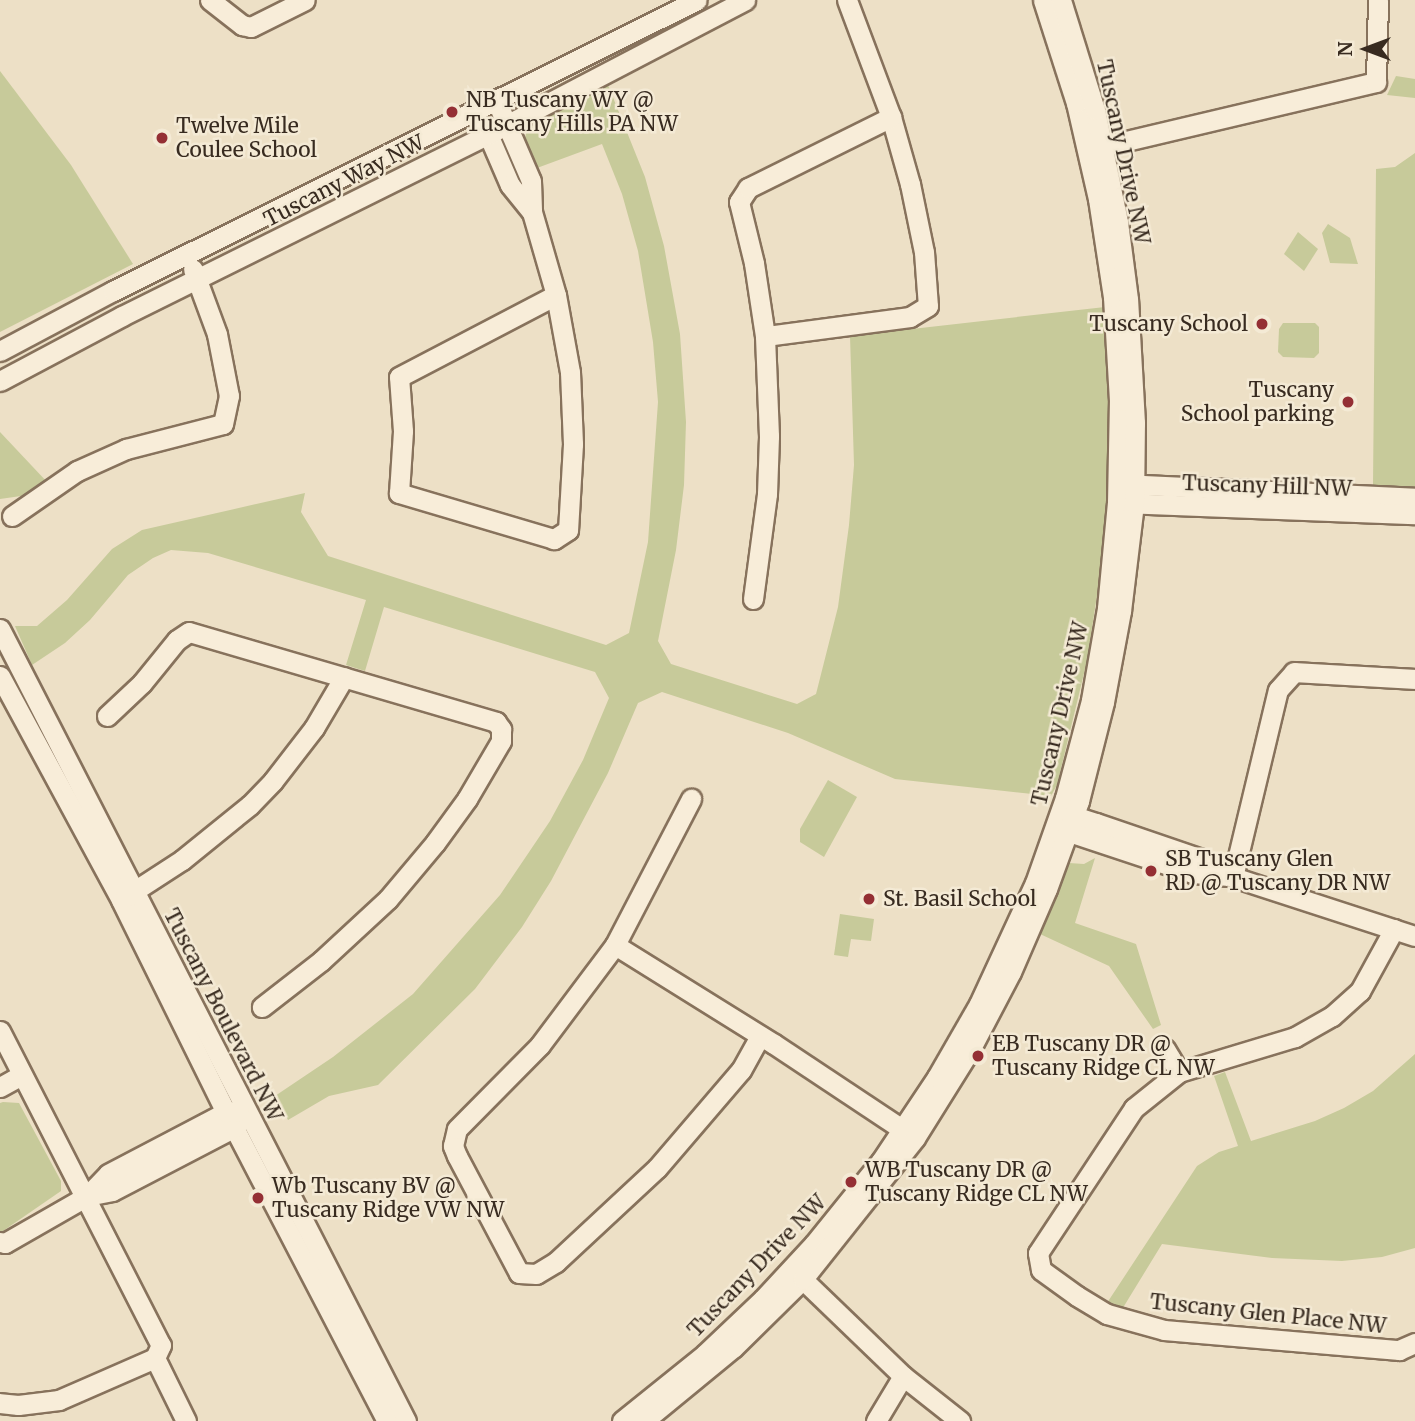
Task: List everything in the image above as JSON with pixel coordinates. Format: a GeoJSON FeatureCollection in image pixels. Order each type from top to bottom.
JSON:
{"type":"FeatureCollection","features":[{"type":"Feature","properties":{"kind":"street"},"geometry":{"type":"LineString","coordinates":[[211,0],[242,25],[251,27],[305,0]]}},
{"type":"Feature","properties":{"kind":"street","name":"Tuscany Way NW"},"geometry":{"type":"LineString","coordinates":[[0,351],[697,0]]}},
{"type":"Feature","properties":{"kind":"street","name":"Tuscany Way NW"},"geometry":{"type":"LineString","coordinates":[[0,381],[745,0]]}},
{"type":"Feature","properties":{"kind":"street"},"geometry":{"type":"LineString","coordinates":[[765,336],[910,317],[928,306],[924,252],[891,117],[847,0]]}},
{"type":"Feature","properties":{"kind":"street","name":"Tuscany Drive NW"},"geometry":{"type":"LineString","coordinates":[[1043,0],[1096,148]]}},
{"type":"Feature","properties":{"kind":"street","name":"Tuscany Drive NW"},"geometry":{"type":"LineString","coordinates":[[644,1421],[733,1348],[797,1274],[909,1134],[1000,964],[1068,822],[1126,494],[1134,390],[1129,312],[1096,148],[1085,74],[1061,0]]}},
{"type":"Feature","properties":{"kind":"street"},"geometry":{"type":"LineString","coordinates":[[1096,148],[1376,82],[1378,0]]}},
{"type":"Feature","properties":{"kind":"street"},"geometry":{"type":"LineString","coordinates":[[496,102],[497,129],[510,185],[532,212],[556,295],[570,372],[573,444],[568,530],[554,539],[400,492],[403,431],[399,377],[556,295]]}},
{"type":"Feature","properties":{"kind":"street"},"geometry":{"type":"LineString","coordinates":[[478,111],[497,129]]}},
{"type":"Feature","properties":{"kind":"street"},"geometry":{"type":"LineString","coordinates":[[753,599],[767,494],[769,436],[765,336],[754,263],[739,202],[748,188],[891,117]]}},
{"type":"Feature","properties":{"kind":"street"},"geometry":{"type":"LineString","coordinates":[[12,516],[78,471],[126,449],[223,424],[229,396],[217,334],[187,255]]}},
{"type":"Feature","properties":{"kind":"street","name":"Tuscany Hill NW"},"geometry":{"type":"LineString","coordinates":[[1126,494],[1415,498]]}},
{"type":"Feature","properties":{"kind":"street","name":"Tuscany Hill NW"},"geometry":{"type":"LineString","coordinates":[[1126,494],[1415,514]]}},
{"type":"Feature","properties":{"kind":"street","name":"Tuscany Boulevard NW"},"geometry":{"type":"LineString","coordinates":[[0,629],[231,1119],[387,1421]]}},
{"type":"Feature","properties":{"kind":"street"},"geometry":{"type":"LineString","coordinates":[[107,716],[142,683],[177,639],[189,632],[496,722],[500,729],[501,741],[435,843],[388,899],[321,961],[262,1007]]}},
{"type":"Feature","properties":{"kind":"street"},"geometry":{"type":"LineString","coordinates":[[1233,877],[1278,690],[1294,672],[1415,679]]}},
{"type":"Feature","properties":{"kind":"street","name":"Tuscany Boulevard NW"},"geometry":{"type":"LineString","coordinates":[[0,676],[128,896],[247,1111],[406,1421]]}},
{"type":"Feature","properties":{"kind":"street"},"geometry":{"type":"LineString","coordinates":[[128,896],[182,860],[258,797],[314,728],[344,677]]}},
{"type":"Feature","properties":{"kind":"street"},"geometry":{"type":"LineString","coordinates":[[691,799],[615,946],[540,1045],[457,1129],[453,1146],[457,1156],[519,1273],[536,1273],[556,1262],[657,1168],[741,1070],[760,1036]]}},
{"type":"Feature","properties":{"kind":"street"},"geometry":{"type":"LineString","coordinates":[[1068,822],[1193,873],[1233,877],[1415,936]]}},
{"type":"Feature","properties":{"kind":"street","name":"Tuscany Glen Place NW"},"geometry":{"type":"LineString","coordinates":[[1394,929],[1360,991],[1332,1016],[1295,1037],[1179,1072],[1134,1108],[1107,1144],[1038,1253],[1041,1270],[1107,1314],[1164,1330],[1399,1350],[1415,1343]]}},
{"type":"Feature","properties":{"kind":"street"},"geometry":{"type":"LineString","coordinates":[[615,946],[760,1036],[909,1134]]}},
{"type":"Feature","properties":{"kind":"street"},"geometry":{"type":"LineString","coordinates":[[0,1031],[87,1196],[161,1345],[155,1358],[59,1400],[18,1405],[0,1403]]}},
{"type":"Feature","properties":{"kind":"street"},"geometry":{"type":"LineString","coordinates":[[1166,1049],[1179,1072]]}},
{"type":"Feature","properties":{"kind":"street"},"geometry":{"type":"LineString","coordinates":[[0,1087],[22,1075]]}},
{"type":"Feature","properties":{"kind":"street"},"geometry":{"type":"LineString","coordinates":[[0,1242],[5,1243],[87,1196],[108,1174],[247,1111]]}},
{"type":"Feature","properties":{"kind":"street"},"geometry":{"type":"LineString","coordinates":[[797,1274],[903,1376],[960,1421]]}},
{"type":"Feature","properties":{"kind":"street","name":"Tuscany Drive NW"},"geometry":{"type":"LineString","coordinates":[[622,1421],[797,1274]]}},
{"type":"Feature","properties":{"kind":"street"},"geometry":{"type":"LineString","coordinates":[[155,1358],[186,1421]]}},
{"type":"Feature","properties":{"kind":"street"},"geometry":{"type":"LineString","coordinates":[[876,1421],[903,1376]]}},
{"type":"Feature","properties":{"kind":"green space"},"geometry":{"type":"Polygon","coordinates":[[[0,71],[71,165],[133,264],[0,332],[0,71]]]}},
{"type":"Feature","properties":{"kind":"green space"},"geometry":{"type":"Polygon","coordinates":[[[1396,76],[1415,79],[1415,98],[1387,95],[1396,76]]]}},
{"type":"Feature","properties":{"kind":"green space"},"geometry":{"type":"Polygon","coordinates":[[[608,85],[645,177],[664,246],[680,334],[686,422],[684,485],[676,550],[658,641],[671,664],[797,704],[816,694],[838,607],[849,525],[854,465],[850,336],[1105,307],[1110,384],[1106,536],[1087,661],[1057,785],[1051,796],[895,779],[788,733],[662,692],[638,703],[608,773],[551,881],[522,927],[475,989],[378,1085],[329,1096],[288,1120],[275,1096],[333,1057],[413,994],[500,895],[550,821],[583,760],[609,698],[595,672],[384,607],[365,671],[346,665],[366,600],[208,553],[171,550],[153,558],[128,575],[90,620],[65,643],[32,665],[15,626],[37,626],[67,600],[112,549],[142,530],[305,493],[301,512],[328,556],[606,645],[629,633],[648,542],[658,402],[653,342],[638,251],[622,194],[602,144],[537,168],[525,138],[529,122],[608,85]]]}},
{"type":"Feature","properties":{"kind":"green space"},"geometry":{"type":"Polygon","coordinates":[[[1415,153],[1415,487],[1373,485],[1376,169],[1395,167],[1415,153]]]}},
{"type":"Feature","properties":{"kind":"green space"},"geometry":{"type":"Polygon","coordinates":[[[1328,224],[1350,238],[1358,264],[1330,263],[1322,233],[1328,224]]]}},
{"type":"Feature","properties":{"kind":"green space"},"geometry":{"type":"Polygon","coordinates":[[[1298,232],[1318,249],[1304,271],[1284,254],[1298,232]]]}},
{"type":"Feature","properties":{"kind":"green space"},"geometry":{"type":"Polygon","coordinates":[[[1283,323],[1315,323],[1319,327],[1319,353],[1314,358],[1283,357],[1278,352],[1279,329],[1283,323]]]}},
{"type":"Feature","properties":{"kind":"green space"},"geometry":{"type":"Polygon","coordinates":[[[0,432],[48,483],[28,495],[0,499],[0,432]]]}},
{"type":"Feature","properties":{"kind":"green space"},"geometry":{"type":"Polygon","coordinates":[[[828,780],[857,797],[824,857],[800,842],[800,829],[828,780]]]}},
{"type":"Feature","properties":{"kind":"green space"},"geometry":{"type":"Polygon","coordinates":[[[1095,858],[1075,923],[1136,944],[1161,1025],[1153,1029],[1109,966],[1040,934],[1069,863],[1084,864],[1095,858]]]}},
{"type":"Feature","properties":{"kind":"green space"},"geometry":{"type":"Polygon","coordinates":[[[840,914],[874,919],[871,941],[851,939],[848,957],[834,955],[840,914]]]}},
{"type":"Feature","properties":{"kind":"green space"},"geometry":{"type":"Polygon","coordinates":[[[1415,1054],[1415,1248],[1382,1257],[1342,1261],[1272,1258],[1162,1244],[1121,1311],[1107,1303],[1197,1166],[1219,1152],[1238,1146],[1214,1076],[1225,1072],[1251,1141],[1315,1121],[1344,1108],[1373,1091],[1415,1054]]]}},
{"type":"Feature","properties":{"kind":"green space"},"geometry":{"type":"Polygon","coordinates":[[[0,1103],[19,1103],[61,1181],[61,1191],[0,1231],[0,1103]]]}},
{"type":"Feature","properties":{"kind":"place","name":"NB Tuscany WY @ Tuscany Hills PA NW"},"geometry":{"type":"Point","coordinates":[452,112]}},
{"type":"Feature","properties":{"kind":"place","name":"Twelve Mile Coulee School"},"geometry":{"type":"Point","coordinates":[162,138]}},
{"type":"Feature","properties":{"kind":"place","name":"Tuscany School"},"geometry":{"type":"Point","coordinates":[1262,324]}},
{"type":"Feature","properties":{"kind":"place","name":"Tuscany School parking"},"geometry":{"type":"Point","coordinates":[1348,402]}},
{"type":"Feature","properties":{"kind":"place","name":"SB Tuscany Glen RD @ Tuscany DR NW"},"geometry":{"type":"Point","coordinates":[1151,871]}},
{"type":"Feature","properties":{"kind":"place","name":"St. Basil School"},"geometry":{"type":"Point","coordinates":[869,899]}},
{"type":"Feature","properties":{"kind":"place","name":"EB Tuscany DR @ Tuscany Ridge CL NW"},"geometry":{"type":"Point","coordinates":[978,1056]}},
{"type":"Feature","properties":{"kind":"place","name":"WB Tuscany DR @ Tuscany Ridge CL NW"},"geometry":{"type":"Point","coordinates":[851,1182]}},
{"type":"Feature","properties":{"kind":"place","name":"Wb Tuscany BV @ Tuscany Ridge VW NW"},"geometry":{"type":"Point","coordinates":[258,1198]}}]}
